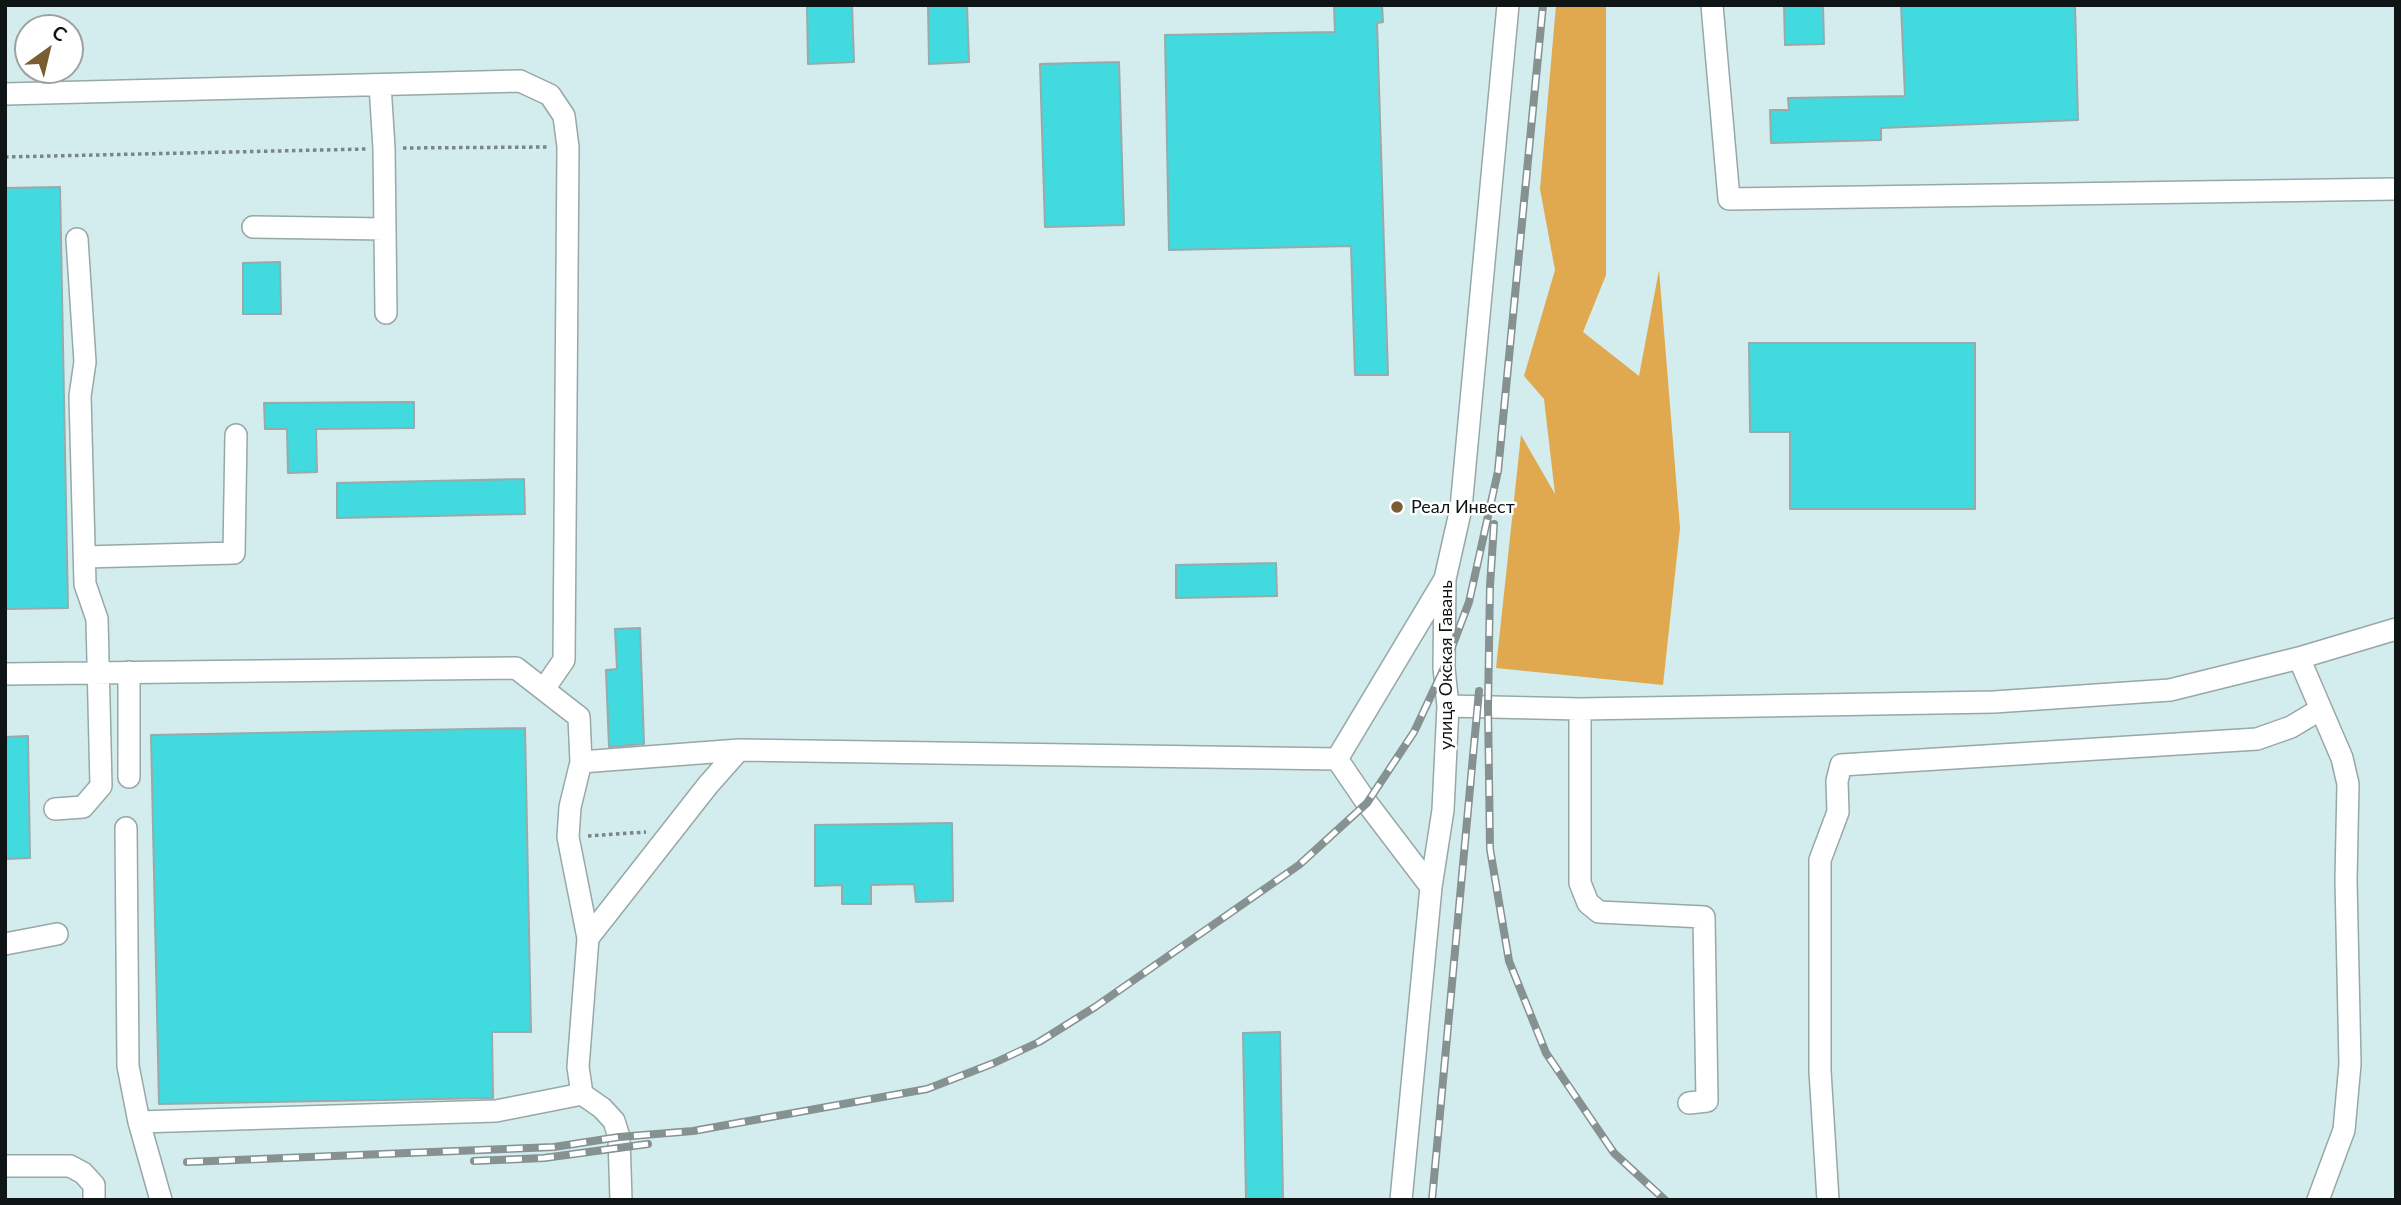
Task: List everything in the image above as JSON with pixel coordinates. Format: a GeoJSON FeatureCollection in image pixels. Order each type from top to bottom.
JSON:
{"type":"FeatureCollection","features":[{"type":"Feature","properties":{"kind":"street","name":"улица Окская Гавань"},"geometry":{"type":"LineString","coordinates":[[1401,1200],[1431,887],[1443,810],[1448,706],[1444,668],[1445,579],[1461,508],[1508,5]]}},
{"type":"Feature","properties":{"kind":"street"},"geometry":{"type":"LineString","coordinates":[[1712,5],[1729,199],[2396,189]]}},
{"type":"Feature","properties":{"kind":"street"},"geometry":{"type":"LineString","coordinates":[[5,94],[520,81],[550,94],[564,116],[568,147],[564,660],[544,688]]}},
{"type":"Feature","properties":{"kind":"street"},"geometry":{"type":"LineString","coordinates":[[380,85],[384,148],[386,313]]}},
{"type":"Feature","properties":{"kind":"street"},"geometry":{"type":"LineString","coordinates":[[253,227],[385,229]]}},
{"type":"Feature","properties":{"kind":"street"},"geometry":{"type":"LineString","coordinates":[[55,809],[83,807],[101,786],[97,619],[85,584],[80,396],[85,362],[77,239]]}},
{"type":"Feature","properties":{"kind":"street"},"geometry":{"type":"LineString","coordinates":[[85,557],[234,553],[236,435]]}},
{"type":"Feature","properties":{"kind":"street"},"geometry":{"type":"LineString","coordinates":[[1337,759],[1445,579]]}},
{"type":"Feature","properties":{"kind":"street"},"geometry":{"type":"LineString","coordinates":[[1448,706],[1580,709],[1994,702],[2170,690],[2299,658],[2396,629]]}},
{"type":"Feature","properties":{"kind":"street"},"geometry":{"type":"LineString","coordinates":[[2299,658],[2342,758],[2348,784],[2346,880],[2350,1064],[2344,1130],[2318,1200]]}},
{"type":"Feature","properties":{"kind":"street"},"geometry":{"type":"LineString","coordinates":[[5,674],[516,668],[579,717],[581,762],[570,807],[568,837],[588,938],[578,1067],[582,1094],[614,1121],[619,1137],[621,1200]]}},
{"type":"Feature","properties":{"kind":"street"},"geometry":{"type":"LineString","coordinates":[[129,672],[129,777]]}},
{"type":"Feature","properties":{"kind":"street"},"geometry":{"type":"LineString","coordinates":[[1580,709],[1580,883],[1588,903],[1599,912],[1704,917],[1707,1101],[1689,1103]]}},
{"type":"Feature","properties":{"kind":"street"},"geometry":{"type":"LineString","coordinates":[[1828,1200],[1821,1071],[1820,860],[1838,812],[1837,781],[1841,765],[2257,739],[2291,727],[2321,709]]}},
{"type":"Feature","properties":{"kind":"street"},"geometry":{"type":"LineString","coordinates":[[581,762],[740,750],[1337,759]]}},
{"type":"Feature","properties":{"kind":"street"},"geometry":{"type":"LineString","coordinates":[[588,938],[740,750]]}},
{"type":"Feature","properties":{"kind":"street"},"geometry":{"type":"LineString","coordinates":[[1337,759],[1431,887]]}},
{"type":"Feature","properties":{"kind":"street"},"geometry":{"type":"LineString","coordinates":[[126,828],[128,1066],[139,1122],[161,1200]]}},
{"type":"Feature","properties":{"kind":"street"},"geometry":{"type":"LineString","coordinates":[[5,944],[57,934]]}},
{"type":"Feature","properties":{"kind":"street"},"geometry":{"type":"LineString","coordinates":[[139,1122],[496,1111],[582,1094]]}},
{"type":"Feature","properties":{"kind":"street"},"geometry":{"type":"LineString","coordinates":[[5,1166],[70,1166],[83,1173],[94,1185],[94,1200]]}},
{"type":"Feature","properties":{"kind":"path"},"geometry":{"type":"LineString","coordinates":[[5,157],[384,148],[568,147]]}},
{"type":"Feature","properties":{"kind":"path"},"geometry":{"type":"LineString","coordinates":[[568,837],[673,831]]}},
{"type":"Feature","properties":{"kind":"shaded area"},"geometry":{"type":"Polygon","coordinates":[[[5,5],[2396,5],[2396,1200],[5,1200],[5,5]]]}},
{"type":"Feature","properties":{"kind":"shaded area"},"geometry":{"type":"Polygon","coordinates":[[[1556,5],[1606,5],[1606,275],[1583,332],[1639,376],[1659,270],[1680,528],[1663,685],[1496,668],[1521,435],[1555,494],[1544,399],[1524,376],[1555,270],[1540,189],[1556,5]]]}},
{"type":"Feature","properties":{"kind":"building"},"geometry":{"type":"Polygon","coordinates":[[[807,5],[852,5],[854,62],[808,64],[807,5]]]}},
{"type":"Feature","properties":{"kind":"building"},"geometry":{"type":"Polygon","coordinates":[[[928,5],[967,5],[969,62],[929,64],[928,5]]]}},
{"type":"Feature","properties":{"kind":"building"},"geometry":{"type":"Polygon","coordinates":[[[1334,5],[1382,5],[1383,22],[1377,23],[1388,375],[1355,375],[1351,246],[1169,250],[1165,35],[1335,32],[1334,5]]]}},
{"type":"Feature","properties":{"kind":"building"},"geometry":{"type":"Polygon","coordinates":[[[1784,5],[1823,5],[1824,44],[1785,45],[1784,5]]]}},
{"type":"Feature","properties":{"kind":"building"},"geometry":{"type":"Polygon","coordinates":[[[1901,5],[2075,5],[2078,120],[1881,128],[1881,140],[1771,143],[1770,110],[1789,110],[1788,98],[1905,96],[1901,5]]]}},
{"type":"Feature","properties":{"kind":"building"},"geometry":{"type":"Polygon","coordinates":[[[1119,62],[1124,225],[1045,227],[1040,64],[1119,62]]]}},
{"type":"Feature","properties":{"kind":"building"},"geometry":{"type":"Polygon","coordinates":[[[60,187],[68,608],[5,609],[5,188],[60,187]]]}},
{"type":"Feature","properties":{"kind":"building"},"geometry":{"type":"Polygon","coordinates":[[[280,262],[281,314],[243,314],[243,263],[280,262]]]}},
{"type":"Feature","properties":{"kind":"building"},"geometry":{"type":"Polygon","coordinates":[[[1749,343],[1975,343],[1975,509],[1790,509],[1790,432],[1750,432],[1749,343]]]}},
{"type":"Feature","properties":{"kind":"building"},"geometry":{"type":"Polygon","coordinates":[[[414,402],[414,428],[316,429],[317,472],[288,473],[287,429],[265,429],[264,403],[414,402]]]}},
{"type":"Feature","properties":{"kind":"building"},"geometry":{"type":"Polygon","coordinates":[[[524,479],[525,514],[337,518],[337,483],[524,479]]]}},
{"type":"Feature","properties":{"kind":"building"},"geometry":{"type":"Polygon","coordinates":[[[1276,563],[1277,596],[1176,598],[1176,565],[1276,563]]]}},
{"type":"Feature","properties":{"kind":"building"},"geometry":{"type":"Polygon","coordinates":[[[640,628],[644,744],[609,747],[606,670],[617,669],[615,629],[640,628]]]}},
{"type":"Feature","properties":{"kind":"building"},"geometry":{"type":"Polygon","coordinates":[[[525,728],[531,1032],[492,1032],[493,1098],[159,1104],[151,735],[525,728]]]}},
{"type":"Feature","properties":{"kind":"building"},"geometry":{"type":"Polygon","coordinates":[[[28,736],[30,858],[5,859],[5,737],[28,736]]]}},
{"type":"Feature","properties":{"kind":"building"},"geometry":{"type":"Polygon","coordinates":[[[952,823],[953,901],[916,902],[914,884],[871,885],[871,904],[842,904],[842,885],[815,886],[815,825],[952,823]]]}},
{"type":"Feature","properties":{"kind":"building"},"geometry":{"type":"Polygon","coordinates":[[[1280,1032],[1283,1200],[1246,1200],[1243,1033],[1280,1032]]]}},
{"type":"Feature","properties":{"kind":"railway"},"geometry":{"type":"LineString","coordinates":[[187,1162],[554,1147],[619,1137],[693,1131],[927,1089],[1039,1042],[1095,1007],[1299,865],[1367,803],[1414,732],[1444,668],[1469,602],[1498,471],[1543,5]]}},
{"type":"Feature","properties":{"kind":"railway"},"geometry":{"type":"LineString","coordinates":[[1494,524],[1488,707],[1490,849],[1509,961],[1546,1053],[1614,1153],[1665,1200]]}},
{"type":"Feature","properties":{"kind":"railway"},"geometry":{"type":"LineString","coordinates":[[1432,1200],[1479,691]]}},
{"type":"Feature","properties":{"kind":"railway"},"geometry":{"type":"LineString","coordinates":[[474,1161],[544,1158],[648,1144]]}},
{"type":"Feature","properties":{"kind":"place","name":"Реал Инвест"},"geometry":{"type":"Point","coordinates":[1397,507]}}]}
